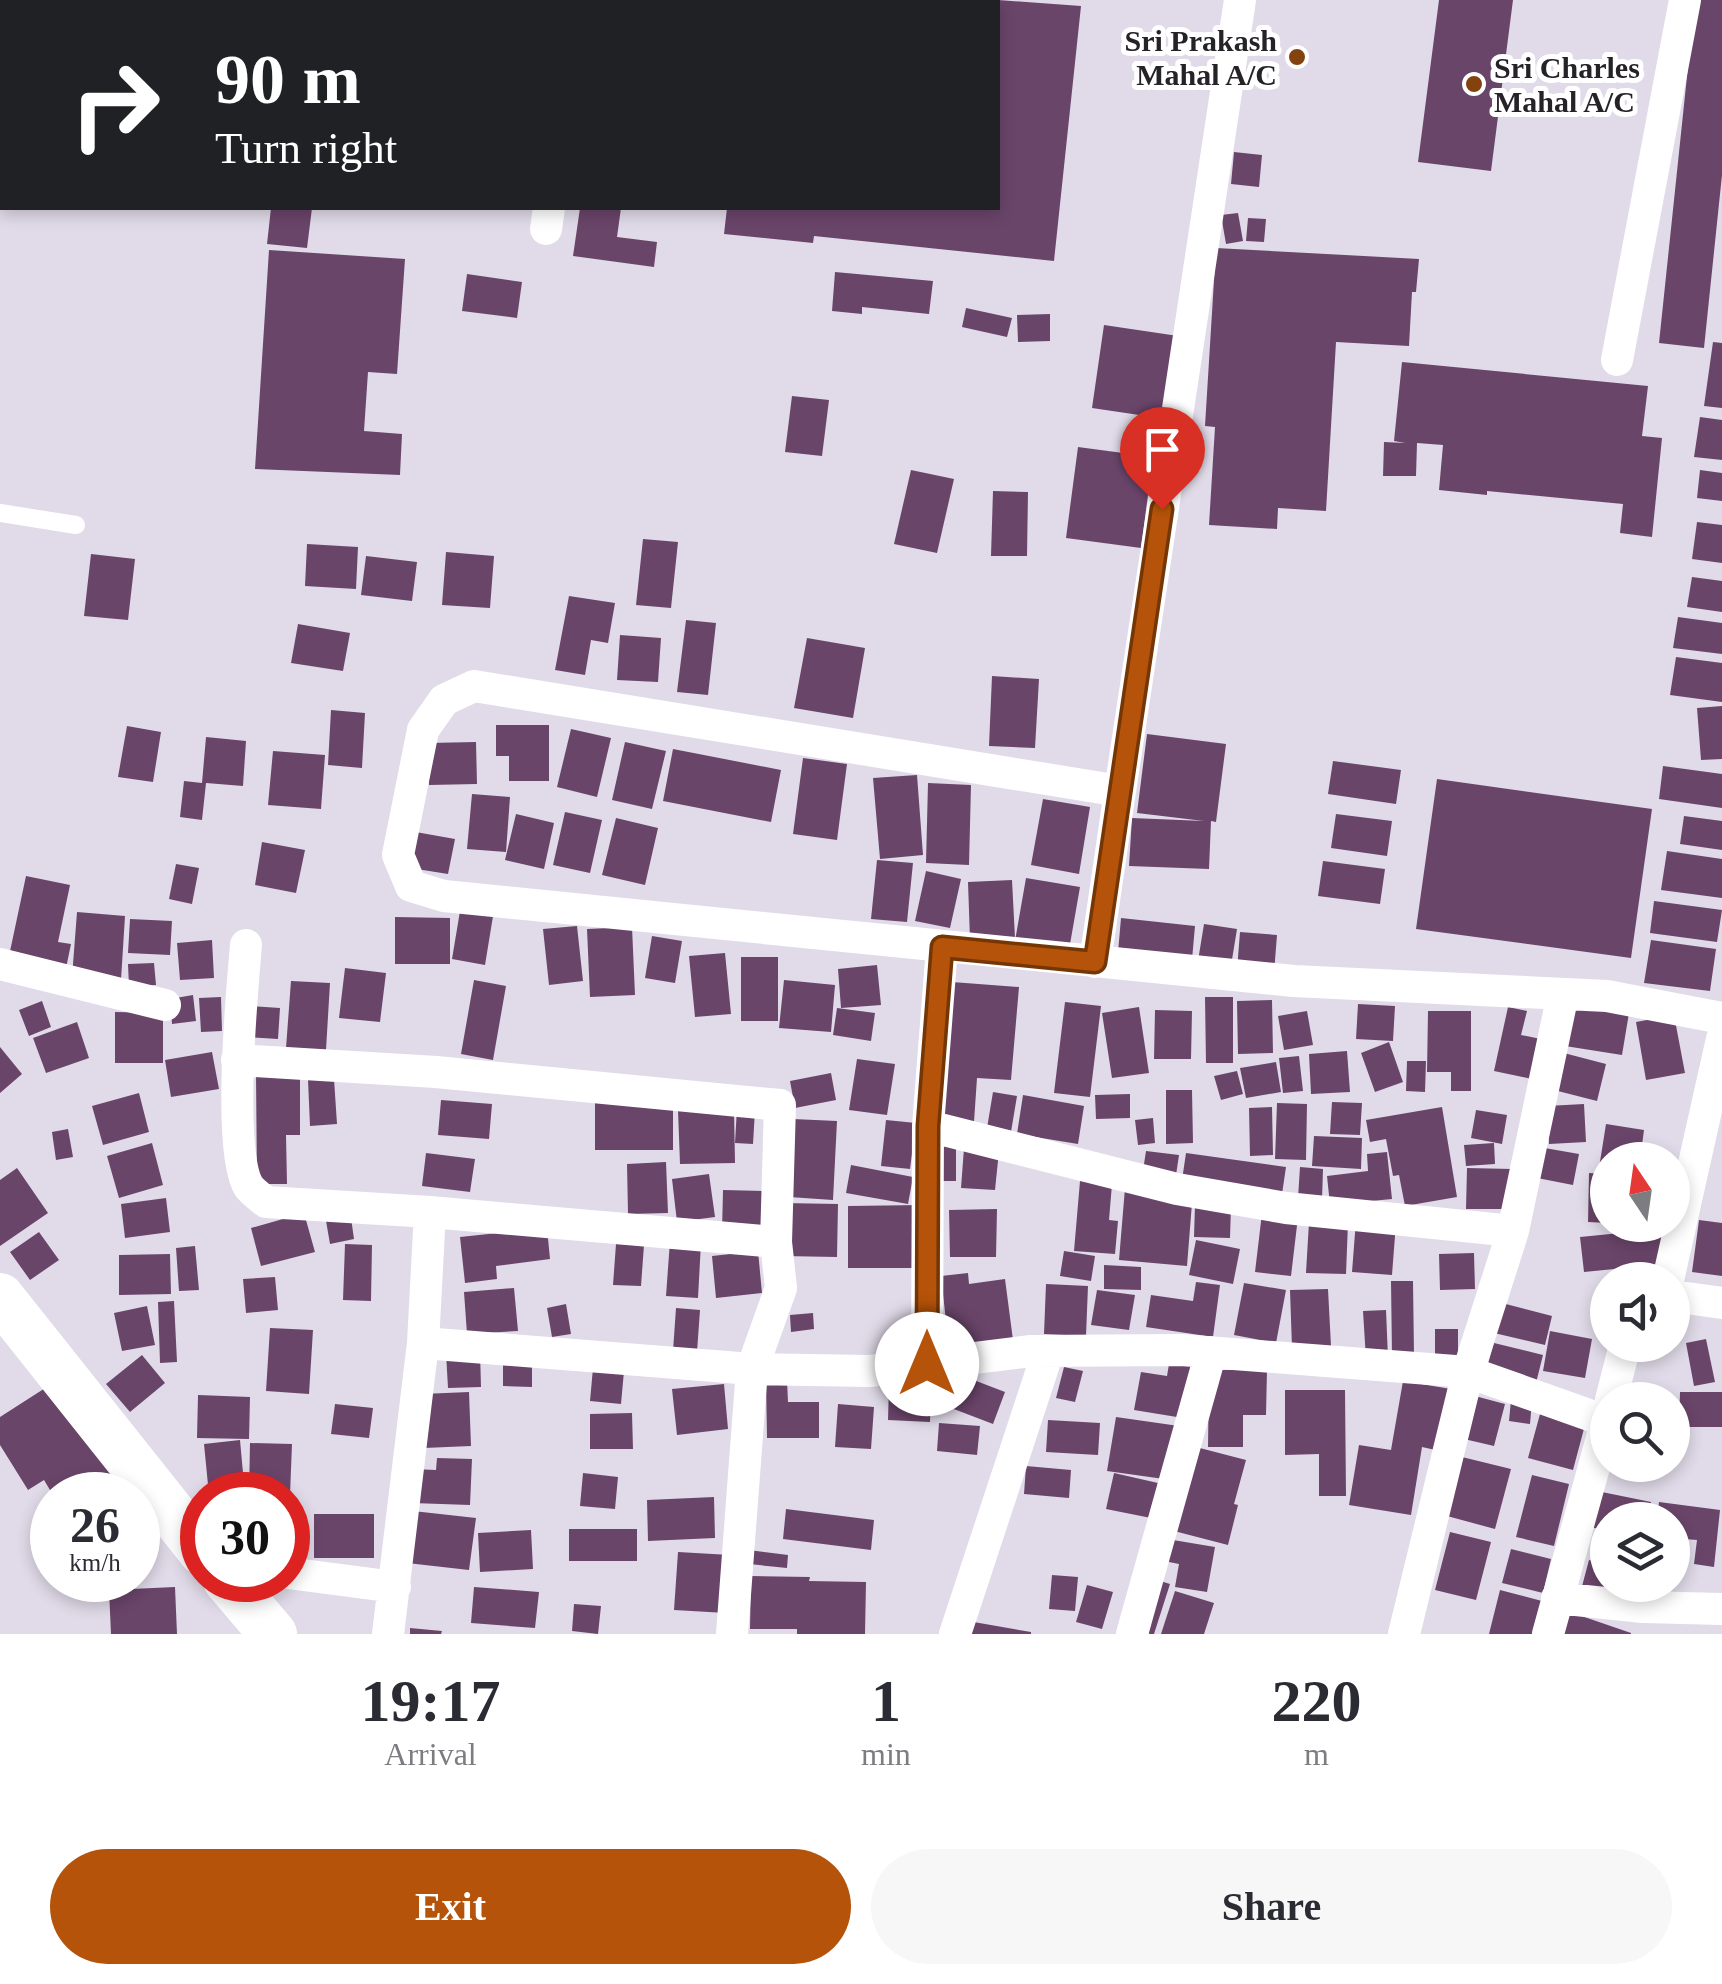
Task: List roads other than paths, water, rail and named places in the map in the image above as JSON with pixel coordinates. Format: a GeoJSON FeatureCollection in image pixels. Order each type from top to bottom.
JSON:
{"type":"FeatureCollection","features":[{"type":"Feature","properties":{"kind":"main road"},"geometry":{"type":"LineString","coordinates":[[0,1297],[180,1523]]}},
{"type":"Feature","properties":{"kind":"main road"},"geometry":{"type":"LineString","coordinates":[[245,1602],[273,1634]]}},
{"type":"Feature","properties":{"kind":"street"},"geometry":{"type":"LineString","coordinates":[[1095,962],[1240,0]]}},
{"type":"Feature","properties":{"kind":"street"},"geometry":{"type":"LineString","coordinates":[[1616,360],[1685,0]]}},
{"type":"Feature","properties":{"kind":"street"},"geometry":{"type":"LineString","coordinates":[[1120,791],[474,686],[444,700],[423,730],[398,855],[411,886],[444,896],[1294,982],[1608,996],[1722,1018]]}},
{"type":"Feature","properties":{"kind":"street"},"geometry":{"type":"LineString","coordinates":[[246,946],[237,1060],[242,1166],[249,1186],[266,1202],[776,1242]]}},
{"type":"Feature","properties":{"kind":"street"},"geometry":{"type":"LineString","coordinates":[[927,1364],[928,1126],[942,947]]}},
{"type":"Feature","properties":{"kind":"street"},"geometry":{"type":"LineString","coordinates":[[0,964],[165,1004]]}},
{"type":"Feature","properties":{"kind":"street"},"geometry":{"type":"LineString","coordinates":[[1404,1634],[1468,1372],[1514,1231],[1564,994]]}},
{"type":"Feature","properties":{"kind":"street"},"geometry":{"type":"LineString","coordinates":[[1672,1262],[1722,1039]]}},
{"type":"Feature","properties":{"kind":"street"},"geometry":{"type":"LineString","coordinates":[[237,1060],[436,1072],[780,1106],[776,1242],[781,1288],[752,1369],[732,1634]]}},
{"type":"Feature","properties":{"kind":"street"},"geometry":{"type":"LineString","coordinates":[[928,1126],[1177,1189],[1286,1208],[1514,1231]]}},
{"type":"Feature","properties":{"kind":"street"},"geometry":{"type":"LineString","coordinates":[[388,1634],[423,1343],[430,1212]]}},
{"type":"Feature","properties":{"kind":"street"},"geometry":{"type":"LineString","coordinates":[[1690,1299],[1722,1303]]}},
{"type":"Feature","properties":{"kind":"street"},"geometry":{"type":"LineString","coordinates":[[423,1343],[752,1369],[870,1371],[1048,1352],[1181,1350],[1468,1372],[1590,1412]]}},
{"type":"Feature","properties":{"kind":"street"},"geometry":{"type":"LineString","coordinates":[[954,1634],[1048,1352]]}},
{"type":"Feature","properties":{"kind":"street"},"geometry":{"type":"LineString","coordinates":[[1132,1634],[1210,1352]]}},
{"type":"Feature","properties":{"kind":"street"},"geometry":{"type":"LineString","coordinates":[[1548,1634],[1590,1479]]}},
{"type":"Feature","properties":{"kind":"street"},"geometry":{"type":"LineString","coordinates":[[310,1576],[395,1588]]}},
{"type":"Feature","properties":{"kind":"street"},"geometry":{"type":"LineString","coordinates":[[1557,1598],[1722,1609]]}},
{"type":"Feature","properties":{"kind":"lane"},"geometry":{"type":"LineString","coordinates":[[0,512],[76,526]]}},
{"type":"Feature","properties":{"kind":"place","name":"Sri Prakash Mahal A/C"},"geometry":{"type":"Point","coordinates":[1297,57]}},
{"type":"Feature","properties":{"kind":"place","name":"Sri Charles Mahal A/C"},"geometry":{"type":"Point","coordinates":[1474,84]}}]}
